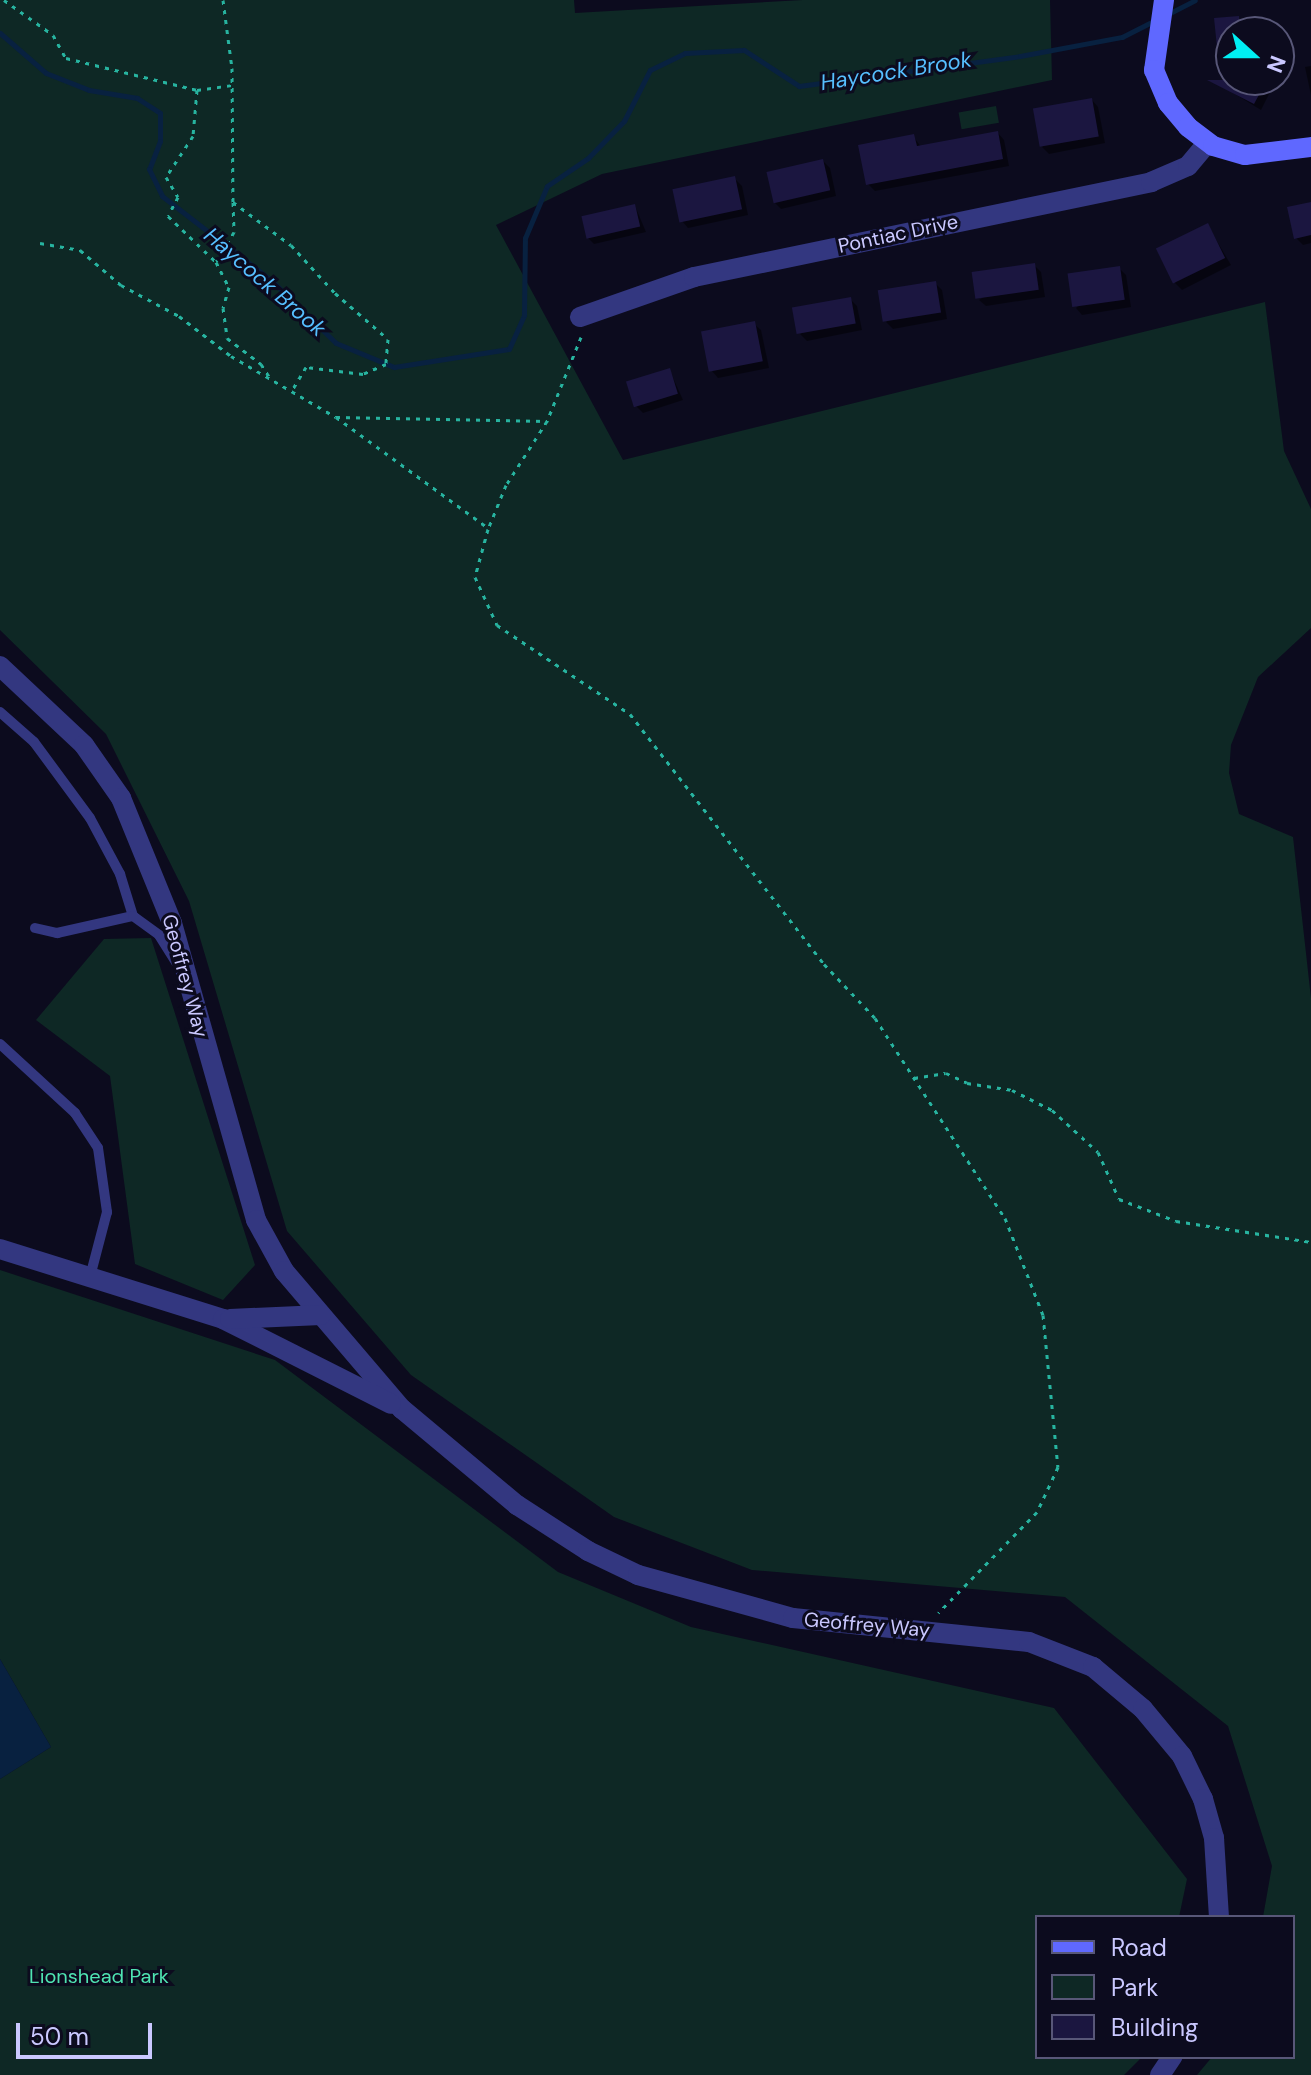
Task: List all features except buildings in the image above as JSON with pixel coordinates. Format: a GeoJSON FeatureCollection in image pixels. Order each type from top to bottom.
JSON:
{"type":"FeatureCollection","features":[{"type":"Feature","properties":{"kind":"street"},"geometry":{"type":"LineString","coordinates":[[1163,2],[1153,57],[1161,90],[1183,122],[1207,143],[1245,155],[1311,147]]}},
{"type":"Feature","properties":{"kind":"street","name":"Pontiac Drive"},"geometry":{"type":"LineString","coordinates":[[580,317],[694,277],[1151,182],[1188,166],[1207,143]]}},
{"type":"Feature","properties":{"kind":"street","name":"Geoffrey Way"},"geometry":{"type":"LineString","coordinates":[[0,666],[84,745],[121,798],[154,870],[256,1220],[284,1271],[402,1409],[517,1505],[588,1551],[638,1575],[793,1618],[1029,1642],[1093,1667],[1143,1709],[1182,1756],[1203,1799],[1214,1838],[1219,1915]]}},
{"type":"Feature","properties":{"kind":"street","name":"Geoffrey Way"},"geometry":{"type":"LineString","coordinates":[[0,1249],[223,1319],[402,1409]]}},
{"type":"Feature","properties":{"kind":"street","name":"Geoffrey Way"},"geometry":{"type":"LineString","coordinates":[[223,1319],[321,1315]]}},
{"type":"Feature","properties":{"kind":"lane"},"geometry":{"type":"LineString","coordinates":[[0,712],[34,742],[90,818],[120,874],[133,916],[159,935],[182,971]]}},
{"type":"Feature","properties":{"kind":"lane"},"geometry":{"type":"LineString","coordinates":[[35,928],[57,933],[133,916]]}},
{"type":"Feature","properties":{"kind":"lane"},"geometry":{"type":"LineString","coordinates":[[0,1044],[67,1104],[98,1148],[107,1212],[90,1277]]}},
{"type":"Feature","properties":{"kind":"path"},"geometry":{"type":"LineString","coordinates":[[4,0],[53,35],[66,58],[197,90],[232,85]]}},
{"type":"Feature","properties":{"kind":"path"},"geometry":{"type":"LineString","coordinates":[[216,262],[234,232],[232,85],[223,0]]}},
{"type":"Feature","properties":{"kind":"path"},"geometry":{"type":"LineString","coordinates":[[197,90],[193,136],[166,177],[178,197],[168,216],[216,262],[229,287],[223,308],[227,338],[261,364],[271,381]]}},
{"type":"Feature","properties":{"kind":"path"},"geometry":{"type":"LineString","coordinates":[[233,202],[291,245],[335,293],[388,339],[386,364],[363,374],[306,367],[290,393]]}},
{"type":"Feature","properties":{"kind":"path"},"geometry":{"type":"LineString","coordinates":[[40,243],[80,250],[121,285],[179,316],[271,381],[336,417],[488,529]]}},
{"type":"Feature","properties":{"kind":"path"},"geometry":{"type":"LineString","coordinates":[[580,317],[581,343],[547,421],[506,485],[488,529],[475,577],[497,625],[630,714],[824,964],[875,1018],[1005,1218],[1043,1315],[1058,1467],[1037,1512],[939,1609],[934,1632]]}},
{"type":"Feature","properties":{"kind":"path"},"geometry":{"type":"LineString","coordinates":[[336,417],[547,421]]}},
{"type":"Feature","properties":{"kind":"path"},"geometry":{"type":"LineString","coordinates":[[914,1078],[946,1073],[967,1083],[1012,1090],[1052,1110],[1098,1152],[1119,1199],[1176,1221],[1311,1242]]}},
{"type":"Feature","properties":{"kind":"green space"},"geometry":{"type":"Polygon","coordinates":[[[0,0],[574,0],[575,13],[803,0],[1050,0],[1052,80],[602,174],[496,225],[623,460],[1265,302],[1284,451],[1311,509],[1311,628],[1258,677],[1231,745],[1229,773],[1239,814],[1293,837],[1311,998],[1311,2075],[1197,2075],[1210,2059],[1295,2059],[1295,1915],[1263,1915],[1272,1866],[1228,1726],[1065,1597],[752,1570],[614,1517],[411,1375],[287,1231],[189,901],[106,734],[0,630],[0,0]]]}},
{"type":"Feature","properties":{"kind":"green space"},"geometry":{"type":"Polygon","coordinates":[[[996,106],[999,123],[962,129],[959,113],[996,106]]]}},
{"type":"Feature","properties":{"kind":"green space"},"geometry":{"type":"Polygon","coordinates":[[[151,938],[255,1265],[223,1300],[135,1264],[110,1076],[36,1020],[104,939],[151,938]]]}},
{"type":"Feature","properties":{"kind":"green space","name":"Lionshead Park"},"geometry":{"type":"Polygon","coordinates":[[[0,1270],[275,1360],[558,1572],[691,1627],[1054,1708],[1187,1879],[1179,1915],[1035,1915],[1035,2059],[1140,2059],[1124,2075],[0,2075],[0,1779],[51,1747],[0,1659],[0,1270]]]}},
{"type":"Feature","properties":{"kind":"water"},"geometry":{"type":"Polygon","coordinates":[[[0,1659],[51,1747],[0,1779],[0,1659]]]}},
{"type":"Feature","properties":{"kind":"waterway","name":"Haycock Brook"},"geometry":{"type":"LineString","coordinates":[[1168,14],[1195,0]]}},
{"type":"Feature","properties":{"kind":"waterway","name":"Haycock Brook"},"geometry":{"type":"LineString","coordinates":[[0,33],[46,73],[89,90],[137,98],[160,113],[160,141],[149,169],[162,196],[272,281],[336,343],[394,367],[509,349],[524,315],[525,238],[547,186],[588,158],[624,121],[650,70],[685,53],[744,50],[799,86],[1020,56],[1122,37],[1155,20]]}}]}
